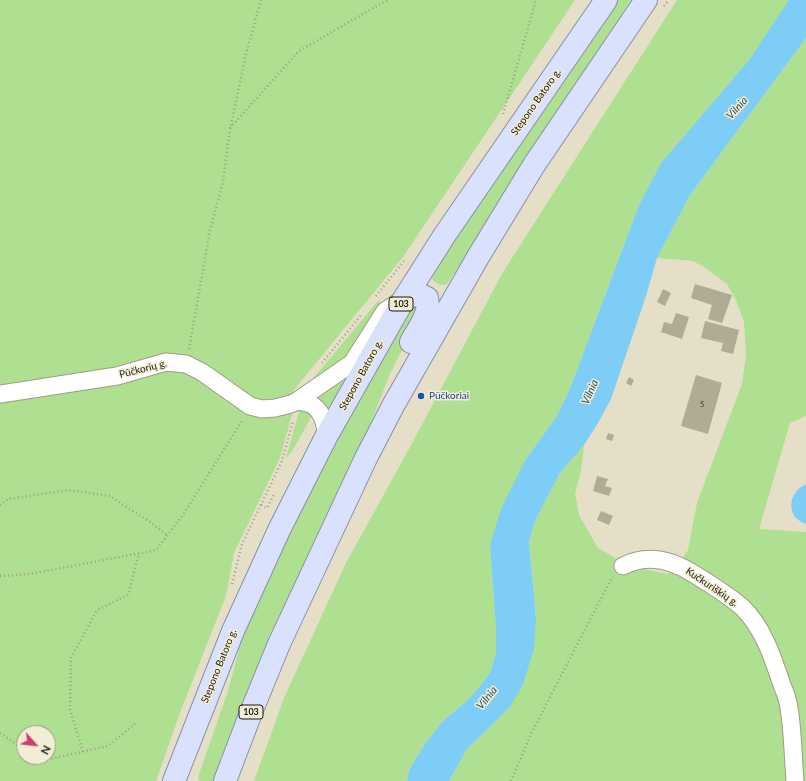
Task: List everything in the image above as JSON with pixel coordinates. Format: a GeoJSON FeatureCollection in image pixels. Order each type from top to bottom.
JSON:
{"type":"FeatureCollection","features":[{"type":"Feature","properties":{"kind":"main road","name":"Stepono Batoro g."},"geometry":{"type":"LineString","coordinates":[[174,781],[236,624],[279,530],[327,435],[404,298],[448,230],[606,0]]}},
{"type":"Feature","properties":{"kind":"main road","name":"103"},"geometry":{"type":"LineString","coordinates":[[225,780],[279,644],[366,458],[394,404],[466,277],[534,165],[654,6]]}},
{"type":"Feature","properties":{"kind":"main road"},"geometry":{"type":"LineString","coordinates":[[394,404],[396,378],[401,363],[426,315],[429,304],[427,298],[421,295],[414,295],[404,298]]}},
{"type":"Feature","properties":{"kind":"main road"},"geometry":{"type":"LineString","coordinates":[[190,781],[193,730]]}},
{"type":"Feature","properties":{"kind":"street","name":"Pūčkorių g."},"geometry":{"type":"LineString","coordinates":[[0,394],[117,376],[166,362],[186,364],[202,372],[250,406],[262,409],[275,408],[297,401],[352,363],[385,311],[404,298]]}},
{"type":"Feature","properties":{"kind":"street"},"geometry":{"type":"LineString","coordinates":[[297,401],[311,404],[318,411],[325,424],[327,435]]}},
{"type":"Feature","properties":{"kind":"street","name":"Kučkuriškių g."},"geometry":{"type":"LineString","coordinates":[[623,566],[633,561],[650,558],[666,561],[684,568],[710,584],[742,608],[761,630],[776,666],[789,707],[795,781]]}},
{"type":"Feature","properties":{"kind":"path"},"geometry":{"type":"LineString","coordinates":[[186,364],[210,230],[223,182],[230,129],[246,54],[261,0]]}},
{"type":"Feature","properties":{"kind":"path"},"geometry":{"type":"LineString","coordinates":[[230,129],[299,51],[388,0]]}},
{"type":"Feature","properties":{"kind":"path"},"geometry":{"type":"LineString","coordinates":[[503,117],[536,0]]}},
{"type":"Feature","properties":{"kind":"path"},"geometry":{"type":"LineString","coordinates":[[654,6],[669,0]]}},
{"type":"Feature","properties":{"kind":"path"},"geometry":{"type":"LineString","coordinates":[[0,576],[30,574],[156,550],[183,515],[250,406]]}},
{"type":"Feature","properties":{"kind":"path"},"geometry":{"type":"LineString","coordinates":[[0,505],[8,499],[69,490],[110,496],[150,522],[167,536]]}},
{"type":"Feature","properties":{"kind":"path"},"geometry":{"type":"LineString","coordinates":[[83,752],[70,710],[71,658],[97,610],[128,595],[139,553]]}},
{"type":"Feature","properties":{"kind":"path"},"geometry":{"type":"LineString","coordinates":[[510,781],[532,734],[610,580],[623,566]]}},
{"type":"Feature","properties":{"kind":"path"},"geometry":{"type":"LineString","coordinates":[[56,758],[108,746],[136,723]]}},
{"type":"Feature","properties":{"kind":"path"},"geometry":{"type":"LineString","coordinates":[[0,733],[16,744]]}},
{"type":"Feature","properties":{"kind":"green space"},"geometry":{"type":"Polygon","coordinates":[[[0,0],[575,0],[403,257],[293,391],[293,411],[280,458],[234,553],[226,596],[181,710],[156,781],[0,781],[0,0]]]}},
{"type":"Feature","properties":{"kind":"green space"},"geometry":{"type":"Polygon","coordinates":[[[618,0],[631,0],[514,177],[476,241],[447,284],[438,284],[431,277],[432,272],[618,0]]]}},
{"type":"Feature","properties":{"kind":"green space"},"geometry":{"type":"Polygon","coordinates":[[[677,0],[789,0],[749,60],[661,163],[639,205],[571,386],[557,416],[526,459],[490,545],[496,629],[496,653],[490,673],[470,698],[442,722],[424,745],[409,770],[407,781],[254,781],[284,698],[346,563],[410,447],[503,272],[677,0]]]}},
{"type":"Feature","properties":{"kind":"green space"},"geometry":{"type":"Polygon","coordinates":[[[806,38],[806,416],[790,423],[759,529],[806,532],[806,781],[449,781],[467,749],[510,707],[536,618],[529,542],[535,521],[560,473],[584,445],[581,471],[575,493],[579,515],[598,548],[627,565],[667,574],[674,570],[688,550],[697,503],[742,384],[746,356],[744,322],[736,300],[727,284],[704,267],[693,261],[657,258],[690,195],[806,38]]]}},
{"type":"Feature","properties":{"kind":"green space"},"geometry":{"type":"Polygon","coordinates":[[[378,301],[380,301],[348,356],[305,388],[378,301]]]}},
{"type":"Feature","properties":{"kind":"green space"},"geometry":{"type":"Polygon","coordinates":[[[416,305],[419,308],[418,318],[389,376],[363,444],[231,737],[214,781],[200,781],[198,779],[199,774],[228,691],[245,627],[337,434],[409,308],[416,305]]]}},
{"type":"Feature","properties":{"kind":"green space"},"geometry":{"type":"Polygon","coordinates":[[[342,380],[344,383],[327,412],[314,397],[342,380]]]}},
{"type":"Feature","properties":{"kind":"green space"},"geometry":{"type":"Polygon","coordinates":[[[300,408],[313,414],[291,453],[286,458],[300,408]]]}},
{"type":"Feature","properties":{"kind":"water","name":"Vilnia"},"geometry":{"type":"Polygon","coordinates":[[[789,0],[806,0],[806,38],[690,195],[657,258],[646,296],[611,399],[584,445],[560,473],[535,521],[529,542],[536,618],[534,649],[523,684],[510,707],[467,749],[449,781],[407,781],[409,770],[424,745],[442,722],[470,698],[490,673],[496,653],[496,629],[490,545],[501,509],[526,459],[557,416],[571,386],[639,205],[661,163],[749,60],[789,0]]]}},
{"type":"Feature","properties":{"kind":"water"},"geometry":{"type":"Polygon","coordinates":[[[806,484],[806,524],[799,521],[795,516],[791,504],[795,493],[806,484]]]}},
{"type":"Feature","properties":{"kind":"building"},"geometry":{"type":"Polygon","coordinates":[[[695,284],[732,295],[722,323],[708,319],[712,305],[691,298],[695,284]]]}},
{"type":"Feature","properties":{"kind":"building"},"geometry":{"type":"Polygon","coordinates":[[[663,289],[671,293],[665,306],[657,302],[663,289]]]}},
{"type":"Feature","properties":{"kind":"building"},"geometry":{"type":"Polygon","coordinates":[[[676,313],[689,317],[682,339],[661,332],[664,322],[672,324],[676,313]]]}},
{"type":"Feature","properties":{"kind":"building"},"geometry":{"type":"Polygon","coordinates":[[[705,321],[739,330],[733,354],[721,351],[723,343],[701,338],[705,321]]]}},
{"type":"Feature","properties":{"kind":"building"},"geometry":{"type":"Polygon","coordinates":[[[696,375],[722,383],[708,434],[681,426],[696,375]]]}},
{"type":"Feature","properties":{"kind":"building"},"geometry":{"type":"Polygon","coordinates":[[[629,377],[634,380],[631,386],[626,383],[629,377]]]}},
{"type":"Feature","properties":{"kind":"building"},"geometry":{"type":"Polygon","coordinates":[[[608,433],[614,435],[612,441],[606,439],[608,433]]]}},
{"type":"Feature","properties":{"kind":"building"},"geometry":{"type":"Polygon","coordinates":[[[597,476],[608,479],[605,486],[612,488],[609,496],[593,491],[597,476]]]}},
{"type":"Feature","properties":{"kind":"building"},"geometry":{"type":"Polygon","coordinates":[[[601,511],[613,516],[609,525],[597,520],[601,511]]]}},
{"type":"Feature","properties":{"kind":"place","name":"Pūčkoriai"},"geometry":{"type":"Point","coordinates":[421,396]}}]}
